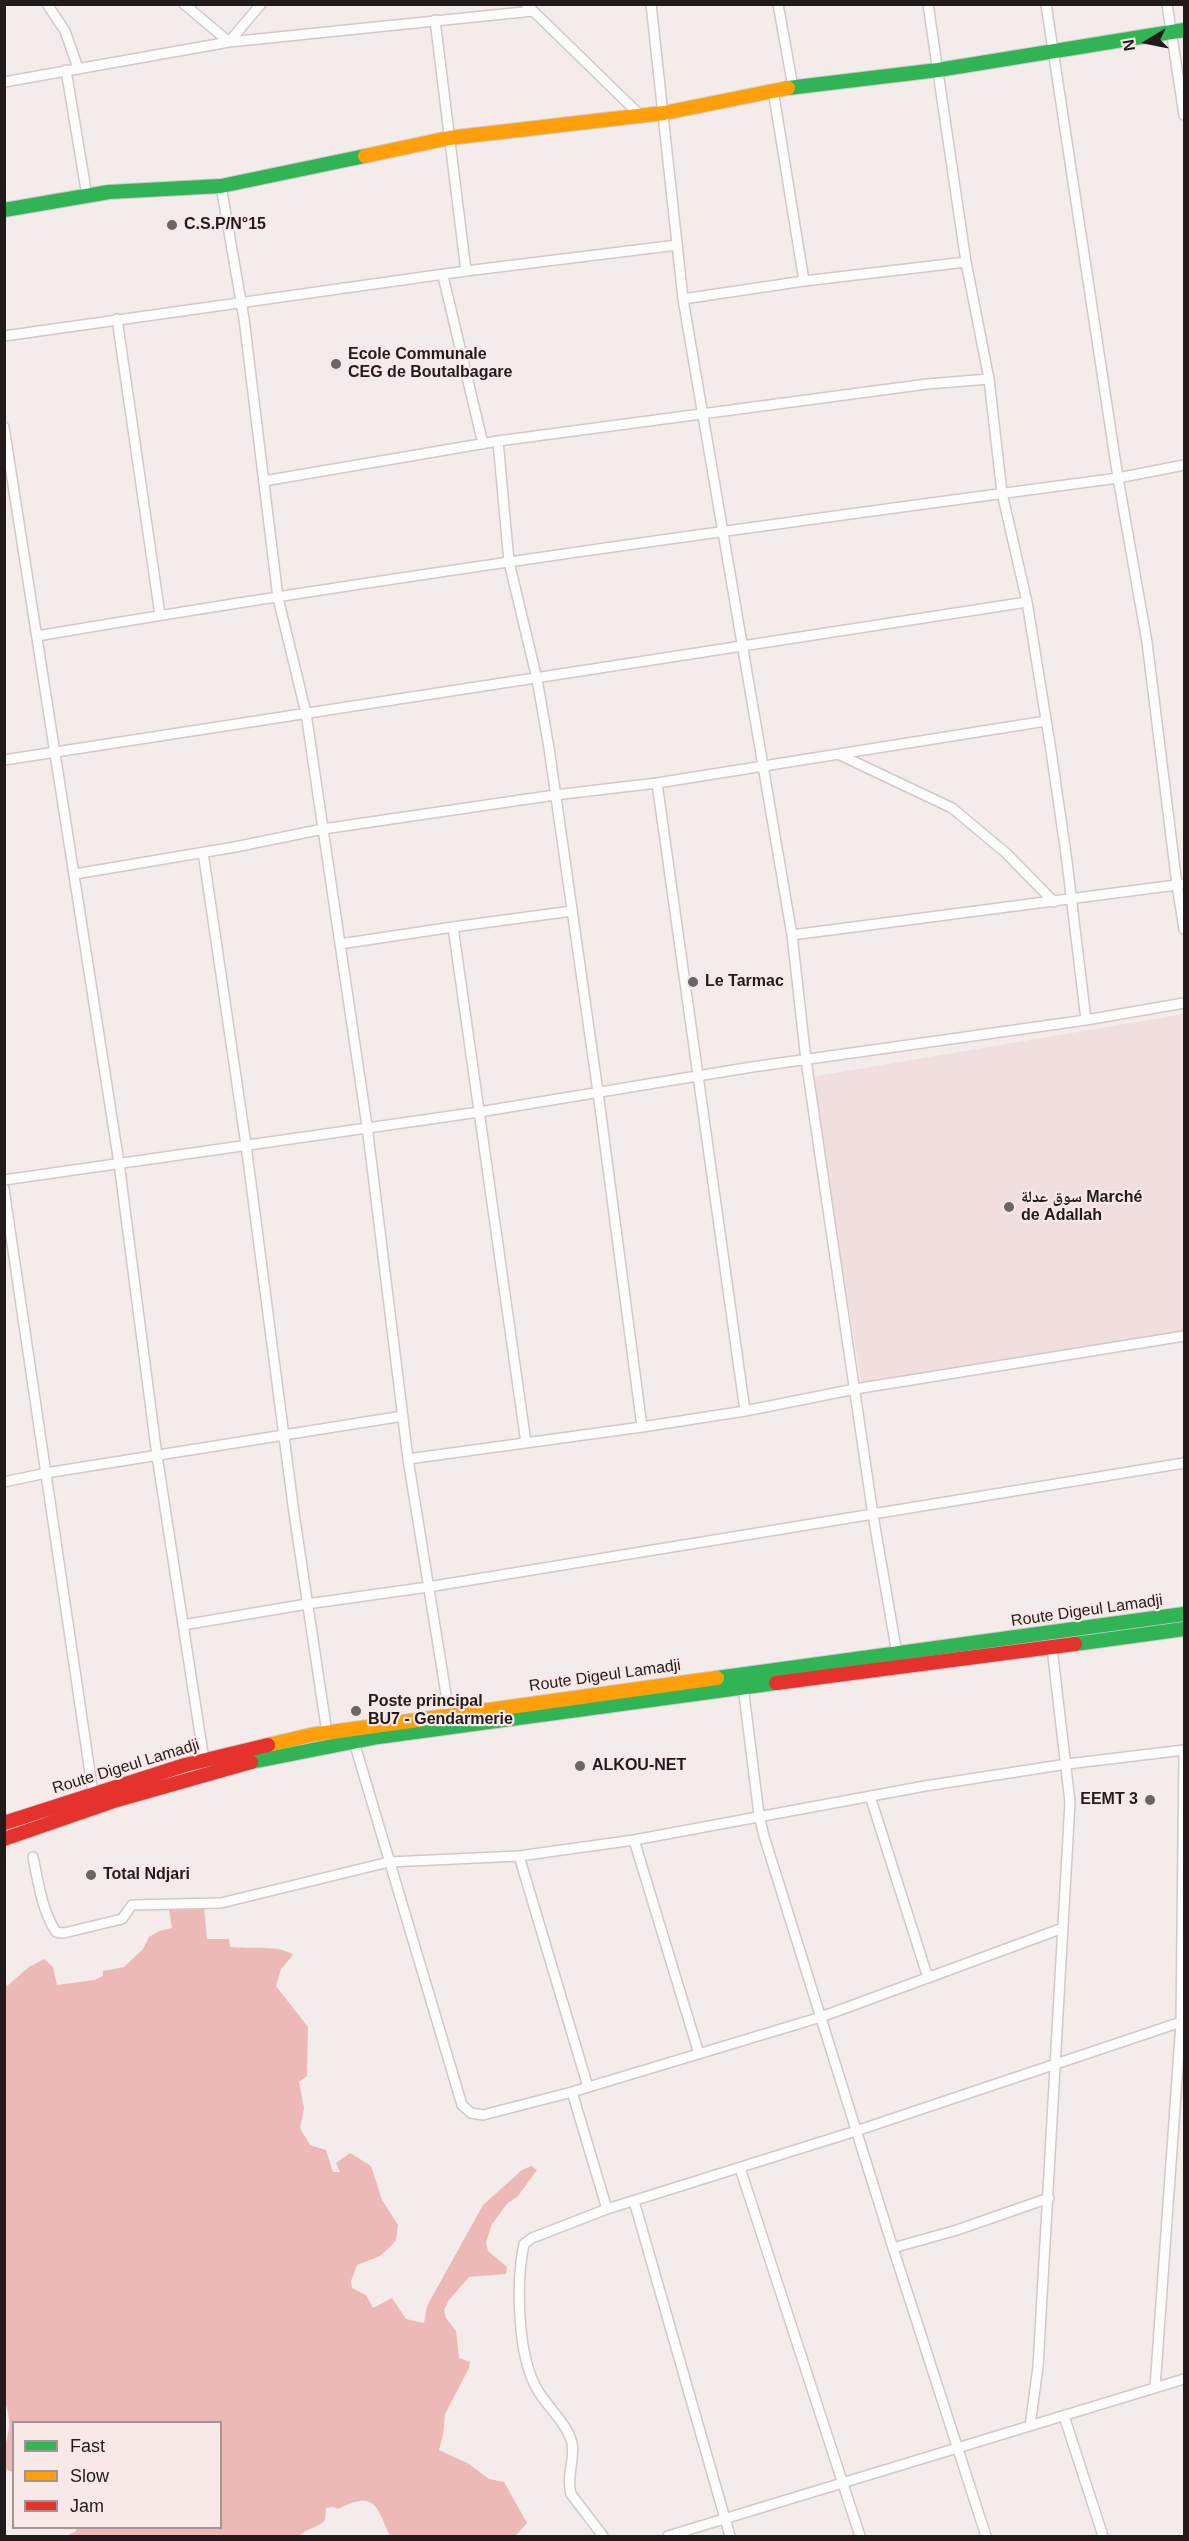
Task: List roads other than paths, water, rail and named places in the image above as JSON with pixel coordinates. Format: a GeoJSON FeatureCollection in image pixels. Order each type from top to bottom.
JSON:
{"type":"FeatureCollection","features":[{"type":"Feature","properties":{"kind":"main road"},"geometry":{"type":"LineString","coordinates":[[4,210],[109,192],[221,186],[449,138],[664,113],[773,90],[938,70],[1054,53],[1178,31]]}},
{"type":"Feature","properties":{"kind":"main road","name":"Route Digeul Lamadji"},"geometry":{"type":"LineString","coordinates":[[4,1824],[93,1793],[204,1760],[262,1745],[327,1733],[450,1721],[897,1654],[1185,1614]]}},
{"type":"Feature","properties":{"kind":"main road"},"geometry":{"type":"LineString","coordinates":[[4,1839],[104,1803],[189,1778],[265,1759],[450,1721],[1052,1648],[1185,1629]]}},
{"type":"Feature","properties":{"kind":"street"},"geometry":{"type":"LineString","coordinates":[[47,4],[65,31],[78,68]]}},
{"type":"Feature","properties":{"kind":"street"},"geometry":{"type":"LineString","coordinates":[[184,4],[229,42]]}},
{"type":"Feature","properties":{"kind":"street"},"geometry":{"type":"LineString","coordinates":[[229,42],[261,4]]}},
{"type":"Feature","properties":{"kind":"street"},"geometry":{"type":"LineString","coordinates":[[651,4],[683,299],[792,935],[806,1060],[873,1515],[897,1654]]}},
{"type":"Feature","properties":{"kind":"street"},"geometry":{"type":"LineString","coordinates":[[778,4],[793,87]]}},
{"type":"Feature","properties":{"kind":"street"},"geometry":{"type":"LineString","coordinates":[[928,4],[966,262],[989,379],[1002,493],[1027,602],[1046,721],[1066,854],[1086,1020]]}},
{"type":"Feature","properties":{"kind":"street"},"geometry":{"type":"LineString","coordinates":[[1047,4],[1118,478],[1147,642],[1181,885],[1185,929]]}},
{"type":"Feature","properties":{"kind":"street"},"geometry":{"type":"LineString","coordinates":[[1167,4],[1178,31],[1185,115]]}},
{"type":"Feature","properties":{"kind":"street"},"geometry":{"type":"LineString","coordinates":[[4,82],[229,42],[529,8],[641,116]]}},
{"type":"Feature","properties":{"kind":"street"},"geometry":{"type":"LineString","coordinates":[[435,20],[466,271]]}},
{"type":"Feature","properties":{"kind":"street"},"geometry":{"type":"LineString","coordinates":[[66,70],[87,196]]}},
{"type":"Feature","properties":{"kind":"street"},"geometry":{"type":"LineString","coordinates":[[773,90],[804,281]]}},
{"type":"Feature","properties":{"kind":"street"},"geometry":{"type":"LineString","coordinates":[[221,186],[241,302],[278,598],[306,712],[324,829],[367,1126],[408,1459],[450,1721]]}},
{"type":"Feature","properties":{"kind":"street"},"geometry":{"type":"LineString","coordinates":[[4,336],[466,271],[677,245]]}},
{"type":"Feature","properties":{"kind":"street"},"geometry":{"type":"LineString","coordinates":[[683,299],[804,281],[966,262]]}},
{"type":"Feature","properties":{"kind":"street"},"geometry":{"type":"LineString","coordinates":[[442,276],[483,444]]}},
{"type":"Feature","properties":{"kind":"street"},"geometry":{"type":"LineString","coordinates":[[117,319],[160,615]]}},
{"type":"Feature","properties":{"kind":"street"},"geometry":{"type":"LineString","coordinates":[[264,481],[498,441],[927,384],[989,379]]}},
{"type":"Feature","properties":{"kind":"street"},"geometry":{"type":"LineString","coordinates":[[4,428],[119,1163],[157,1456],[204,1760]]}},
{"type":"Feature","properties":{"kind":"street"},"geometry":{"type":"LineString","coordinates":[[498,441],[509,562],[537,679],[555,795],[598,1092],[642,1427]]}},
{"type":"Feature","properties":{"kind":"street"},"geometry":{"type":"LineString","coordinates":[[37,636],[509,562],[1118,478],[1185,465]]}},
{"type":"Feature","properties":{"kind":"street"},"geometry":{"type":"LineString","coordinates":[[4,760],[1027,602]]}},
{"type":"Feature","properties":{"kind":"street"},"geometry":{"type":"LineString","coordinates":[[75,874],[324,829],[555,795],[657,783],[1046,721]]}},
{"type":"Feature","properties":{"kind":"street"},"geometry":{"type":"LineString","coordinates":[[837,753],[952,808],[1006,853],[1054,902]]}},
{"type":"Feature","properties":{"kind":"street"},"geometry":{"type":"LineString","coordinates":[[657,783],[745,1412]]}},
{"type":"Feature","properties":{"kind":"street"},"geometry":{"type":"LineString","coordinates":[[203,852],[246,1144],[327,1733]]}},
{"type":"Feature","properties":{"kind":"street"},"geometry":{"type":"LineString","coordinates":[[792,935],[1181,885]]}},
{"type":"Feature","properties":{"kind":"street"},"geometry":{"type":"LineString","coordinates":[[340,944],[572,910]]}},
{"type":"Feature","properties":{"kind":"street"},"geometry":{"type":"LineString","coordinates":[[453,927],[526,1443]]}},
{"type":"Feature","properties":{"kind":"street"},"geometry":{"type":"LineString","coordinates":[[4,1180],[367,1126],[479,1112],[698,1076],[1086,1020],[1185,1003]]}},
{"type":"Feature","properties":{"kind":"street"},"geometry":{"type":"LineString","coordinates":[[4,1190],[93,1793]]}},
{"type":"Feature","properties":{"kind":"street"},"geometry":{"type":"LineString","coordinates":[[408,1459],[745,1412],[855,1389],[1185,1336]]}},
{"type":"Feature","properties":{"kind":"street"},"geometry":{"type":"LineString","coordinates":[[4,1482],[46,1473],[403,1416]]}},
{"type":"Feature","properties":{"kind":"street"},"geometry":{"type":"LineString","coordinates":[[183,1625],[1185,1463]]}},
{"type":"Feature","properties":{"kind":"street"},"geometry":{"type":"LineString","coordinates":[[1030,2426],[1038,2367],[1049,2198],[1070,1802],[1052,1648]]}},
{"type":"Feature","properties":{"kind":"street"},"geometry":{"type":"LineString","coordinates":[[743,1686],[759,1815],[856,2131],[986,2536]]}},
{"type":"Feature","properties":{"kind":"street"},"geometry":{"type":"LineString","coordinates":[[354,1742],[462,2105],[471,2113],[483,2115],[572,2092],[821,2017],[1063,1928]]}},
{"type":"Feature","properties":{"kind":"street"},"geometry":{"type":"LineString","coordinates":[[33,1857],[40,1892],[52,1926],[56,1932],[64,1933],[122,1919],[132,1905],[221,1903],[389,1862],[519,1856],[634,1840],[870,1796],[1067,1764],[1184,1750],[1183,2022],[1155,2388]]}},
{"type":"Feature","properties":{"kind":"street"},"geometry":{"type":"LineString","coordinates":[[870,1796],[928,1978]]}},
{"type":"Feature","properties":{"kind":"street"},"geometry":{"type":"LineString","coordinates":[[634,1840],[699,2055]]}},
{"type":"Feature","properties":{"kind":"street"},"geometry":{"type":"LineString","coordinates":[[519,1856],[588,2087]]}},
{"type":"Feature","properties":{"kind":"street"},"geometry":{"type":"LineString","coordinates":[[603,2536],[571,2494],[568,2486],[572,2442],[537,2390],[529,2372],[519,2299],[524,2244],[532,2238],[608,2209],[856,2131],[1057,2062],[1183,2022]]}},
{"type":"Feature","properties":{"kind":"street"},"geometry":{"type":"LineString","coordinates":[[572,2092],[608,2209]]}},
{"type":"Feature","properties":{"kind":"street"},"geometry":{"type":"LineString","coordinates":[[740,2168],[860,2536]]}},
{"type":"Feature","properties":{"kind":"street"},"geometry":{"type":"LineString","coordinates":[[893,2248],[957,2230],[1049,2198]]}},
{"type":"Feature","properties":{"kind":"street"},"geometry":{"type":"LineString","coordinates":[[634,2201],[730,2536]]}},
{"type":"Feature","properties":{"kind":"street"},"geometry":{"type":"LineString","coordinates":[[668,2536],[1185,2379]]}},
{"type":"Feature","properties":{"kind":"street"},"geometry":{"type":"LineString","coordinates":[[1064,2416],[1103,2536]]}},
{"type":"Feature","properties":{"kind":"place","name":"C.S.P/N°15"},"geometry":{"type":"Point","coordinates":[172,225]}},
{"type":"Feature","properties":{"kind":"place","name":"Ecole Communale CEG de Boutalbagare"},"geometry":{"type":"Point","coordinates":[336,364]}},
{"type":"Feature","properties":{"kind":"place","name":"Le Tarmac"},"geometry":{"type":"Point","coordinates":[693,982]}},
{"type":"Feature","properties":{"kind":"place","name":"سوق عدلة Marché de Adallah"},"geometry":{"type":"Point","coordinates":[1009,1207]}},
{"type":"Feature","properties":{"kind":"place","name":"Poste principal BU7 - Gendarmerie"},"geometry":{"type":"Point","coordinates":[356,1711]}},
{"type":"Feature","properties":{"kind":"place","name":"ALKOU-NET"},"geometry":{"type":"Point","coordinates":[580,1766]}},
{"type":"Feature","properties":{"kind":"place","name":"EEMT 3"},"geometry":{"type":"Point","coordinates":[1150,1800]}},
{"type":"Feature","properties":{"kind":"place","name":"Total Ndjari"},"geometry":{"type":"Point","coordinates":[91,1875]}}]}
